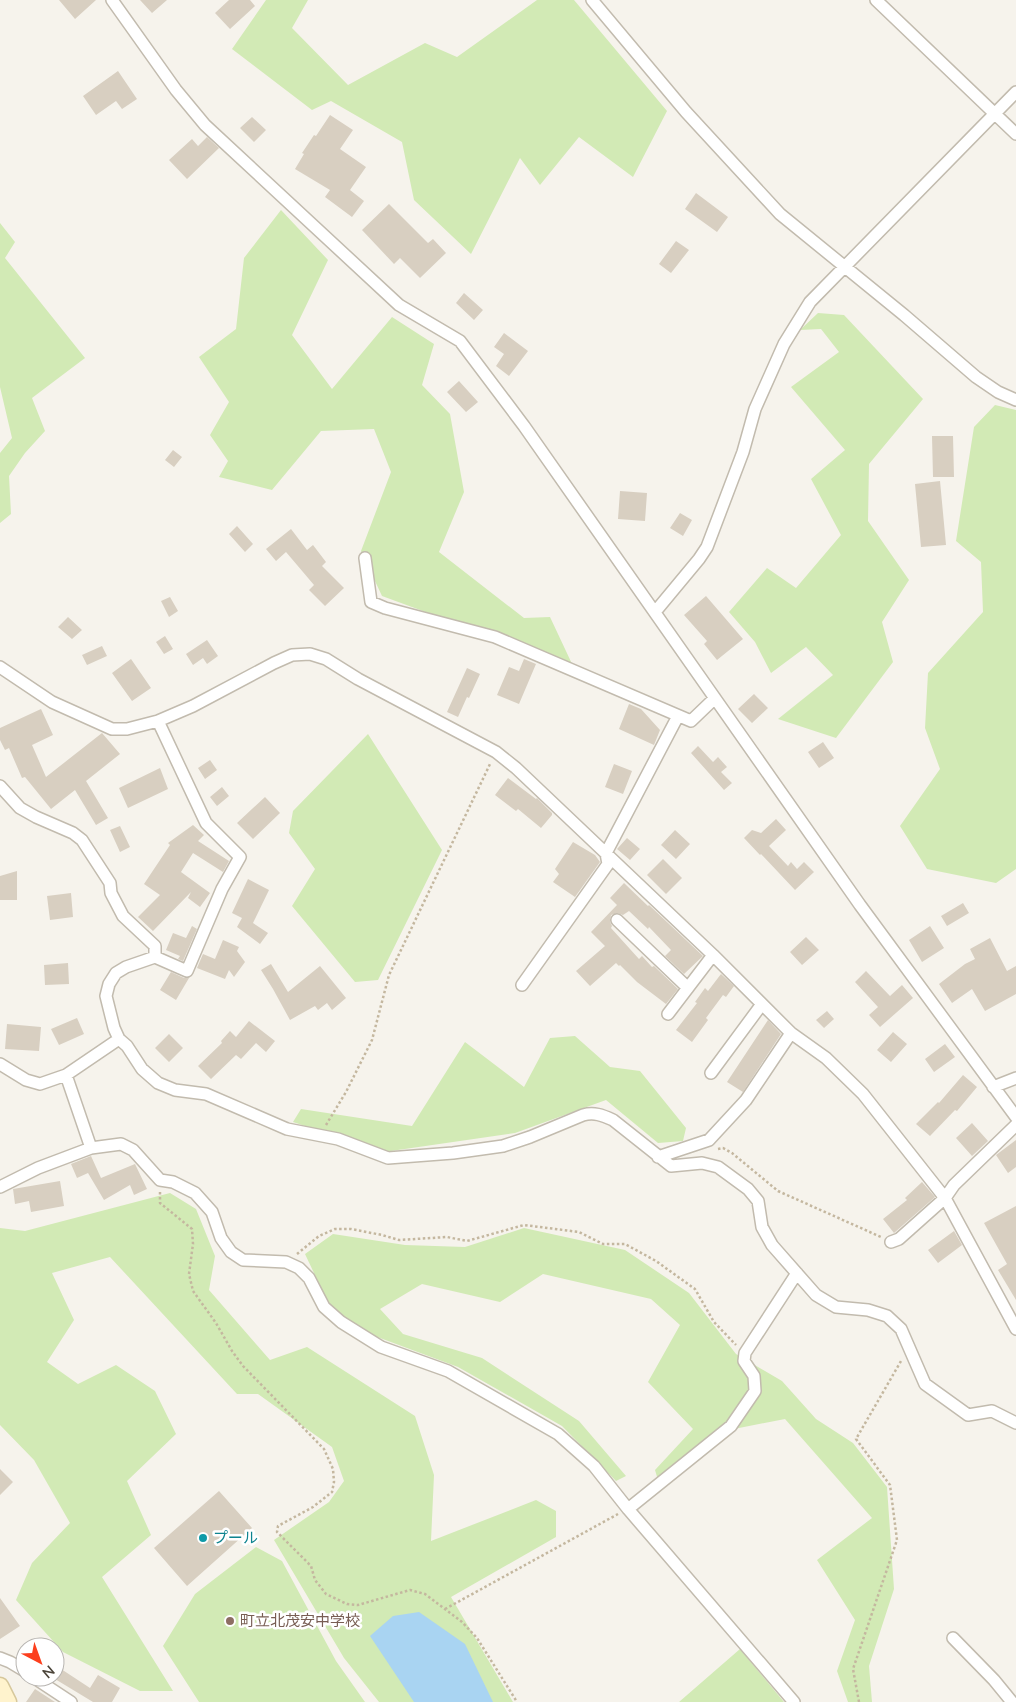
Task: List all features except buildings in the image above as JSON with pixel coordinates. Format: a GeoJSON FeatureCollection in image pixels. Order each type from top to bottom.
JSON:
{"type":"FeatureCollection","features":[{"type":"Feature","properties":{"kind":"street"},"geometry":{"type":"LineString","coordinates":[[112,0],[170,82],[205,125],[399,305],[460,341],[524,426],[860,905],[1016,1117]]}},
{"type":"Feature","properties":{"kind":"street"},"geometry":{"type":"LineString","coordinates":[[592,0],[686,112],[780,214],[904,315],[976,377],[998,392],[1016,400]]}},
{"type":"Feature","properties":{"kind":"street"},"geometry":{"type":"LineString","coordinates":[[876,0],[1016,134]]}},
{"type":"Feature","properties":{"kind":"street"},"geometry":{"type":"LineString","coordinates":[[654,612],[708,547],[743,452],[755,408],[784,344],[810,302],[1016,92]]}},
{"type":"Feature","properties":{"kind":"street"},"geometry":{"type":"LineString","coordinates":[[365,558],[371,602],[385,608],[495,637],[691,721],[715,698]]}},
{"type":"Feature","properties":{"kind":"street"},"geometry":{"type":"LineString","coordinates":[[0,667],[52,702],[112,729],[127,729],[158,721],[193,706],[292,655],[310,654],[326,659],[358,679],[496,752],[516,768],[606,853],[713,955],[791,1033],[826,1058],[863,1094],[945,1198],[1016,1329]]}},
{"type":"Feature","properties":{"kind":"street"},"geometry":{"type":"LineString","coordinates":[[522,985],[608,864],[606,853],[678,716]]}},
{"type":"Feature","properties":{"kind":"street"},"geometry":{"type":"LineString","coordinates":[[158,721],[206,823],[240,857],[222,889],[188,971],[155,957],[116,972],[109,984],[106,996],[114,1028],[142,1069],[158,1083],[174,1090],[206,1094],[287,1129],[338,1139],[388,1158],[453,1153],[503,1146],[583,1115],[591,1113],[602,1115],[612,1120],[671,1166],[702,1163],[718,1167],[748,1189],[758,1201],[762,1227],[772,1245],[816,1294],[836,1306],[868,1310],[887,1316],[901,1330],[925,1384],[968,1415],[992,1411],[1016,1423]]}},
{"type":"Feature","properties":{"kind":"street"},"geometry":{"type":"LineString","coordinates":[[0,786],[20,808],[73,833],[82,840],[110,883],[111,893],[123,916],[155,946],[155,957]]}},
{"type":"Feature","properties":{"kind":"street"},"geometry":{"type":"LineString","coordinates":[[617,920],[688,988]]}},
{"type":"Feature","properties":{"kind":"street"},"geometry":{"type":"LineString","coordinates":[[668,1014],[713,955]]}},
{"type":"Feature","properties":{"kind":"street"},"geometry":{"type":"LineString","coordinates":[[711,1073],[762,1004]]}},
{"type":"Feature","properties":{"kind":"street"},"geometry":{"type":"LineString","coordinates":[[658,1157],[709,1140],[746,1100],[791,1033]]}},
{"type":"Feature","properties":{"kind":"street"},"geometry":{"type":"LineString","coordinates":[[0,1064],[26,1080],[40,1084],[66,1075],[120,1039]]}},
{"type":"Feature","properties":{"kind":"street"},"geometry":{"type":"LineString","coordinates":[[66,1075],[91,1148]]}},
{"type":"Feature","properties":{"kind":"street"},"geometry":{"type":"LineString","coordinates":[[993,1087],[1016,1078]]}},
{"type":"Feature","properties":{"kind":"street"},"geometry":{"type":"LineString","coordinates":[[891,1242],[899,1239],[945,1198],[954,1185],[1016,1125]]}},
{"type":"Feature","properties":{"kind":"street"},"geometry":{"type":"LineString","coordinates":[[0,1187],[38,1168],[91,1148],[120,1144],[132,1150],[160,1180],[173,1182],[195,1193],[212,1212],[221,1238],[231,1252],[243,1260],[286,1262],[299,1268],[309,1278],[324,1307],[341,1322],[381,1346],[448,1371],[558,1434],[594,1466],[628,1509],[794,1702]]}},
{"type":"Feature","properties":{"kind":"street"},"geometry":{"type":"LineString","coordinates":[[628,1509],[731,1426],[756,1390],[754,1376],[744,1361],[745,1353],[797,1273]]}},
{"type":"Feature","properties":{"kind":"street"},"geometry":{"type":"LineString","coordinates":[[953,1638],[994,1680],[1012,1702]]}},
{"type":"Feature","properties":{"kind":"street"},"geometry":{"type":"LineString","coordinates":[[0,1658],[15,1665]]}},
{"type":"Feature","properties":{"kind":"street"},"geometry":{"type":"LineString","coordinates":[[0,1686],[8,1702]]}},
{"type":"Feature","properties":{"kind":"street"},"geometry":{"type":"LineString","coordinates":[[49,1687],[71,1702]]}},
{"type":"Feature","properties":{"kind":"path"},"geometry":{"type":"LineString","coordinates":[[320,1134],[346,1092],[372,1040],[389,975],[496,752]]}},
{"type":"Feature","properties":{"kind":"path"},"geometry":{"type":"LineString","coordinates":[[713,1150],[722,1148],[732,1153],[778,1191],[891,1242]]}},
{"type":"Feature","properties":{"kind":"path"},"geometry":{"type":"LineString","coordinates":[[160,1180],[160,1203],[192,1229],[193,1244],[189,1274],[193,1291],[216,1322],[232,1351],[243,1366],[324,1449],[333,1469],[334,1482],[332,1492],[313,1507],[278,1526],[277,1532],[311,1566],[314,1580],[326,1594],[347,1604],[358,1604],[410,1590],[425,1594],[462,1622],[477,1638],[516,1702]]}},
{"type":"Feature","properties":{"kind":"path"},"geometry":{"type":"LineString","coordinates":[[286,1262],[319,1236],[335,1229],[351,1229],[399,1240],[447,1237],[467,1242],[524,1225],[579,1232],[603,1244],[625,1244],[656,1261],[695,1289],[714,1322],[730,1341],[745,1353]]}},
{"type":"Feature","properties":{"kind":"path"},"geometry":{"type":"LineString","coordinates":[[859,1702],[853,1669],[896,1540],[890,1485],[856,1439],[909,1347]]}},
{"type":"Feature","properties":{"kind":"path"},"geometry":{"type":"LineString","coordinates":[[444,1609],[628,1509]]}},
{"type":"Feature","properties":{"kind":"green space"},"geometry":{"type":"Polygon","coordinates":[[[266,0],[308,0],[292,28],[348,85],[425,43],[457,57],[537,0],[574,0],[667,111],[633,177],[579,137],[540,185],[520,158],[471,254],[414,200],[402,142],[331,101],[312,110],[232,49],[266,0]]]}},
{"type":"Feature","properties":{"kind":"green space"},"geometry":{"type":"Polygon","coordinates":[[[281,210],[328,260],[292,335],[332,389],[392,317],[434,344],[422,385],[450,414],[464,492],[439,552],[524,618],[550,617],[573,666],[382,596],[361,551],[391,472],[374,429],[321,431],[272,490],[219,477],[228,461],[210,435],[229,402],[199,357],[236,329],[244,258],[281,210]]]}},
{"type":"Feature","properties":{"kind":"green space"},"geometry":{"type":"Polygon","coordinates":[[[0,223],[15,242],[5,258],[85,358],[32,398],[45,431],[25,453],[9,476],[11,514],[0,523],[0,453],[12,438],[0,387],[0,223]]]}},
{"type":"Feature","properties":{"kind":"green space"},"geometry":{"type":"Polygon","coordinates":[[[818,313],[844,315],[923,399],[869,464],[868,521],[909,580],[882,622],[893,662],[836,738],[778,719],[833,675],[806,647],[771,673],[755,642],[729,612],[767,568],[796,588],[841,535],[811,479],[845,450],[791,387],[839,352],[821,329],[800,330],[818,313]]]}},
{"type":"Feature","properties":{"kind":"green space"},"geometry":{"type":"Polygon","coordinates":[[[995,405],[1016,410],[1016,869],[996,883],[927,869],[900,826],[940,769],[925,728],[928,673],[983,612],[981,562],[956,541],[974,427],[995,405]]]}},
{"type":"Feature","properties":{"kind":"green space"},"geometry":{"type":"Polygon","coordinates":[[[368,734],[442,850],[378,980],[355,982],[292,906],[315,869],[289,833],[293,811],[368,734]]]}},
{"type":"Feature","properties":{"kind":"green space"},"geometry":{"type":"Polygon","coordinates":[[[575,1036],[610,1067],[640,1071],[686,1128],[683,1141],[658,1143],[606,1100],[515,1133],[384,1152],[293,1122],[301,1109],[412,1126],[465,1042],[524,1087],[550,1038],[575,1036]]]}},
{"type":"Feature","properties":{"kind":"green space"},"geometry":{"type":"Polygon","coordinates":[[[170,1193],[196,1209],[215,1256],[209,1290],[270,1360],[307,1347],[415,1416],[434,1475],[431,1541],[536,1500],[556,1511],[556,1537],[451,1597],[513,1702],[379,1702],[344,1658],[274,1540],[329,1502],[344,1481],[332,1447],[258,1394],[237,1394],[110,1257],[52,1273],[74,1320],[47,1362],[78,1384],[116,1365],[155,1391],[176,1434],[127,1481],[151,1535],[102,1577],[173,1691],[140,1691],[65,1653],[65,1637],[49,1637],[16,1600],[32,1563],[70,1523],[34,1460],[0,1425],[0,1228],[25,1231],[170,1193]]]}},
{"type":"Feature","properties":{"kind":"green space"},"geometry":{"type":"Polygon","coordinates":[[[524,1228],[625,1250],[689,1293],[736,1354],[782,1381],[816,1419],[853,1443],[887,1487],[894,1589],[869,1666],[872,1702],[848,1702],[837,1671],[855,1620],[817,1560],[872,1518],[785,1419],[734,1429],[661,1490],[655,1470],[693,1429],[648,1382],[680,1325],[651,1299],[543,1274],[500,1302],[422,1284],[380,1309],[403,1334],[482,1358],[579,1421],[626,1476],[616,1481],[562,1426],[458,1367],[372,1335],[331,1309],[305,1254],[333,1234],[405,1245],[465,1247],[524,1228]]]}},
{"type":"Feature","properties":{"kind":"green space"},"geometry":{"type":"Polygon","coordinates":[[[256,1547],[282,1561],[336,1661],[365,1702],[199,1702],[163,1646],[195,1594],[256,1547]]]}},
{"type":"Feature","properties":{"kind":"green space"},"geometry":{"type":"Polygon","coordinates":[[[740,1649],[784,1702],[679,1702],[740,1649]]]}},
{"type":"Feature","properties":{"kind":"water"},"geometry":{"type":"Polygon","coordinates":[[[419,1612],[465,1644],[493,1702],[414,1702],[370,1636],[393,1616],[419,1612]]]}},
{"type":"Feature","properties":{"kind":"place","name":"プール"},"geometry":{"type":"Point","coordinates":[203,1538]}},
{"type":"Feature","properties":{"kind":"place","name":"町立北茂安中学校"},"geometry":{"type":"Point","coordinates":[230,1621]}}]}
